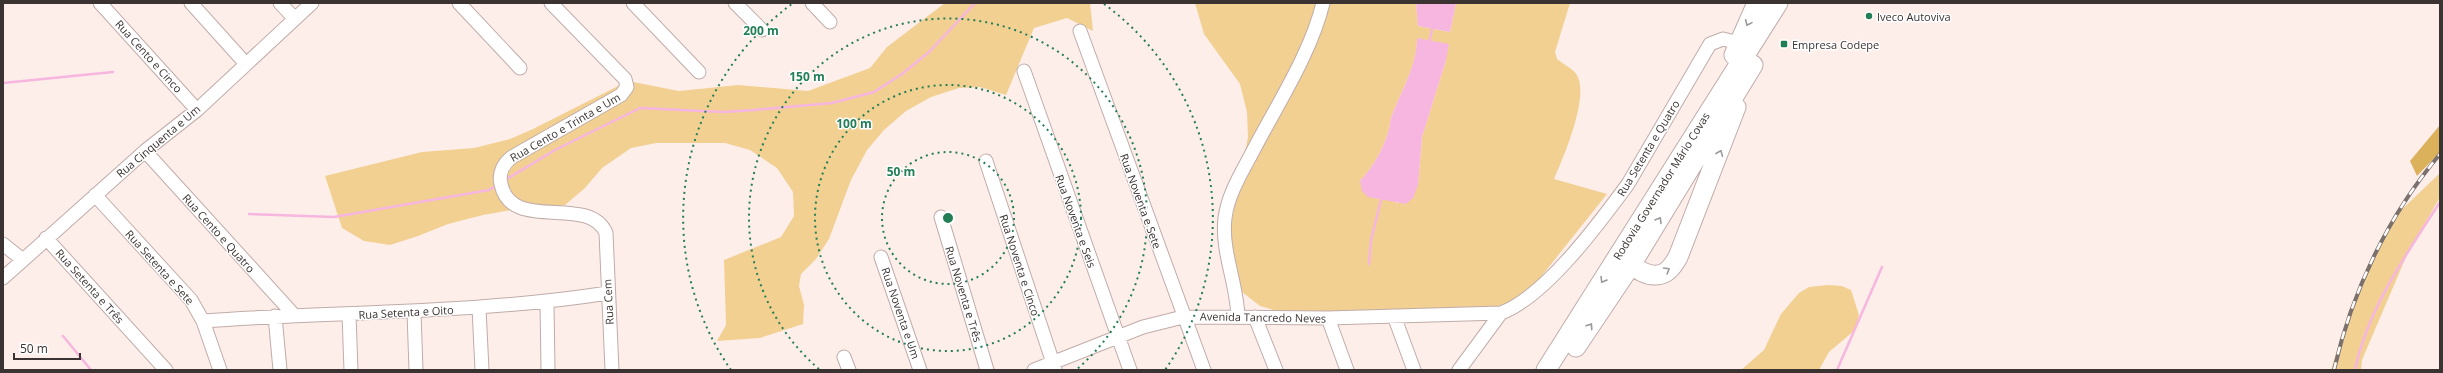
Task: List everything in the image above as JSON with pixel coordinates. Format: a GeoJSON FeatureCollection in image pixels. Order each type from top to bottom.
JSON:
{"type":"FeatureCollection","features":[{"type":"Feature","properties":{"kind":"highway"},"geometry":{"type":"LineString","coordinates":[[1626,241],[1627,257],[1632,265],[1643,273],[1665,273],[1673,266],[1678,257],[1733,121],[1733,85],[1729,64],[1757,3]]}},
{"type":"Feature","properties":{"kind":"highway","name":"Rodovia Governador Mário Covas"},"geometry":{"type":"LineString","coordinates":[[1560,370],[1632,265],[1778,3]]}},
{"type":"Feature","properties":{"kind":"highway","name":"Rodovia Governador Mário Covas"},"geometry":{"type":"LineString","coordinates":[[1546,370],[1626,241],[1791,3]]}},
{"type":"Feature","properties":{"kind":"street","name":"Rua Cento e Cinco"},"geometry":{"type":"LineString","coordinates":[[100,3],[197,110]]}},
{"type":"Feature","properties":{"kind":"street"},"geometry":{"type":"LineString","coordinates":[[191,3],[246,64]]}},
{"type":"Feature","properties":{"kind":"street"},"geometry":{"type":"LineString","coordinates":[[280,3],[294,18]]}},
{"type":"Feature","properties":{"kind":"street","name":"Rua Cinquenta e Um"},"geometry":{"type":"LineString","coordinates":[[3,278],[145,151],[197,110],[294,18],[312,3]]}},
{"type":"Feature","properties":{"kind":"street"},"geometry":{"type":"LineString","coordinates":[[459,3],[520,68]]}},
{"type":"Feature","properties":{"kind":"street","name":"Rua Cento e Trinta e Um"},"geometry":{"type":"LineString","coordinates":[[551,3],[625,79],[627,87],[621,95],[512,157],[506,162],[500,180],[502,190],[514,205],[529,210],[590,217],[603,226],[606,233]]}},
{"type":"Feature","properties":{"kind":"street"},"geometry":{"type":"LineString","coordinates":[[632,3],[699,72]]}},
{"type":"Feature","properties":{"kind":"street"},"geometry":{"type":"LineString","coordinates":[[735,3],[762,30]]}},
{"type":"Feature","properties":{"kind":"street"},"geometry":{"type":"LineString","coordinates":[[812,3],[830,22]]}},
{"type":"Feature","properties":{"kind":"street"},"geometry":{"type":"LineString","coordinates":[[1238,317],[1237,294],[1225,245],[1225,216],[1237,181],[1303,53],[1323,3]]}},
{"type":"Feature","properties":{"kind":"street","name":"Rua Noventa e Sete"},"geometry":{"type":"LineString","coordinates":[[1080,31],[1183,318],[1204,370]]}},
{"type":"Feature","properties":{"kind":"street","name":"Rua Setenta e Quatro"},"geometry":{"type":"LineString","coordinates":[[1501,313],[1520,304],[1548,279],[1613,204],[1632,177],[1710,44],[1723,39],[1739,43]]}},
{"type":"Feature","properties":{"kind":"street","name":"Rua Noventa e Seis"},"geometry":{"type":"LineString","coordinates":[[1024,71],[1117,337],[1130,370]]}},
{"type":"Feature","properties":{"kind":"street","name":"Rua Cento e Quatro"},"geometry":{"type":"LineString","coordinates":[[145,151],[294,315]]}},
{"type":"Feature","properties":{"kind":"street","name":"Rua Noventa e Cinco"},"geometry":{"type":"LineString","coordinates":[[986,161],[1054,366]]}},
{"type":"Feature","properties":{"kind":"street","name":"Rua Setenta e Sete"},"geometry":{"type":"LineString","coordinates":[[95,195],[191,300],[203,321],[220,370]]}},
{"type":"Feature","properties":{"kind":"street","name":"Rua Noventa e Três"},"geometry":{"type":"LineString","coordinates":[[941,217],[987,370]]}},
{"type":"Feature","properties":{"kind":"street","name":"Rua Cem"},"geometry":{"type":"LineString","coordinates":[[606,233],[612,370]]}},
{"type":"Feature","properties":{"kind":"street","name":"Rua Setenta e Três"},"geometry":{"type":"LineString","coordinates":[[46,238],[166,370]]}},
{"type":"Feature","properties":{"kind":"street"},"geometry":{"type":"LineString","coordinates":[[3,244],[23,260]]}},
{"type":"Feature","properties":{"kind":"street","name":"Rua Noventa e Um"},"geometry":{"type":"LineString","coordinates":[[881,257],[920,370]]}},
{"type":"Feature","properties":{"kind":"street","name":"Rua Setenta e Oito"},"geometry":{"type":"LineString","coordinates":[[203,321],[294,315],[414,312],[478,308],[547,303],[608,293]]}},
{"type":"Feature","properties":{"kind":"street"},"geometry":{"type":"LineString","coordinates":[[547,303],[548,370]]}},
{"type":"Feature","properties":{"kind":"street"},"geometry":{"type":"LineString","coordinates":[[478,308],[482,370]]}},
{"type":"Feature","properties":{"kind":"street"},"geometry":{"type":"LineString","coordinates":[[414,312],[416,370]]}},
{"type":"Feature","properties":{"kind":"street"},"geometry":{"type":"LineString","coordinates":[[1459,370],[1501,313]]}},
{"type":"Feature","properties":{"kind":"street","name":"Avenida Tancredo Neves"},"geometry":{"type":"LineString","coordinates":[[1034,370],[1054,366],[1117,337],[1164,321],[1183,318],[1328,318],[1501,313]]}},
{"type":"Feature","properties":{"kind":"street"},"geometry":{"type":"LineString","coordinates":[[349,314],[351,370]]}},
{"type":"Feature","properties":{"kind":"street"},"geometry":{"type":"LineString","coordinates":[[276,316],[280,370]]}},
{"type":"Feature","properties":{"kind":"street"},"geometry":{"type":"LineString","coordinates":[[1394,316],[1414,370]]}},
{"type":"Feature","properties":{"kind":"street"},"geometry":{"type":"LineString","coordinates":[[1255,317],[1276,370]]}},
{"type":"Feature","properties":{"kind":"street"},"geometry":{"type":"LineString","coordinates":[[1328,318],[1347,370]]}},
{"type":"Feature","properties":{"kind":"street"},"geometry":{"type":"LineString","coordinates":[[844,357],[849,370]]}},
{"type":"Feature","properties":{"kind":"shaded area"},"geometry":{"type":"Polygon","coordinates":[[[945,3],[1090,3],[1093,31],[1067,18],[1034,28],[1006,95],[980,87],[959,88],[931,97],[906,111],[884,130],[867,150],[851,180],[829,239],[816,259],[801,274],[799,286],[804,305],[803,324],[760,338],[717,341],[726,325],[724,260],[781,237],[794,216],[793,192],[777,168],[750,150],[725,143],[656,143],[631,148],[602,168],[585,188],[565,205],[545,209],[522,208],[483,215],[448,224],[390,245],[364,241],[342,228],[325,176],[422,152],[474,148],[510,139],[628,81],[679,91],[738,85],[808,91],[870,68],[887,47],[945,3]]]}},
{"type":"Feature","properties":{"kind":"shaded area"},"geometry":{"type":"Polygon","coordinates":[[[1195,3],[1416,3],[1418,26],[1450,32],[1456,3],[1570,3],[1555,52],[1557,59],[1578,76],[1580,90],[1579,102],[1573,130],[1554,179],[1607,194],[1536,283],[1523,295],[1502,305],[1477,310],[1280,312],[1260,306],[1242,292],[1231,261],[1230,230],[1248,137],[1247,112],[1240,84],[1204,34],[1195,3]],[[1417,39],[1412,68],[1392,115],[1386,140],[1373,164],[1360,181],[1389,200],[1398,203],[1418,185],[1422,137],[1446,60],[1417,39]]]}},
{"type":"Feature","properties":{"kind":"shaded area"},"geometry":{"type":"Polygon","coordinates":[[[1416,3],[1456,3],[1450,32],[1418,26],[1416,3]]]}},
{"type":"Feature","properties":{"kind":"shaded area"},"geometry":{"type":"Polygon","coordinates":[[[1417,38],[1449,44],[1446,60],[1422,137],[1418,185],[1413,198],[1406,204],[1368,197],[1362,191],[1360,181],[1373,164],[1386,140],[1392,115],[1412,68],[1417,38]]]}},
{"type":"Feature","properties":{"kind":"shaded area"},"geometry":{"type":"Polygon","coordinates":[[[2440,125],[2440,152],[2417,176],[2410,161],[2440,125]]]}},
{"type":"Feature","properties":{"kind":"shaded area"},"geometry":{"type":"Polygon","coordinates":[[[2440,173],[2440,197],[2406,257],[2362,360],[2361,370],[2331,370],[2348,313],[2393,218],[2440,173]]]}},
{"type":"Feature","properties":{"kind":"shaded area"},"geometry":{"type":"Polygon","coordinates":[[[1828,285],[1842,286],[1851,290],[1859,315],[1855,330],[1829,352],[1819,370],[1741,370],[1764,350],[1781,314],[1799,293],[1809,287],[1828,285]]]}},
{"type":"Feature","properties":{"kind":"waterway"},"geometry":{"type":"LineString","coordinates":[[505,180],[555,150],[640,108],[723,112],[754,110],[832,103],[874,92],[902,74],[929,52],[975,3]]}},
{"type":"Feature","properties":{"kind":"waterway"},"geometry":{"type":"LineString","coordinates":[[1429,42],[1433,26]]}},
{"type":"Feature","properties":{"kind":"waterway"},"geometry":{"type":"LineString","coordinates":[[3,83],[113,72]]}},
{"type":"Feature","properties":{"kind":"waterway"},"geometry":{"type":"LineString","coordinates":[[249,214],[334,217],[489,190],[497,185]]}},
{"type":"Feature","properties":{"kind":"waterway"},"geometry":{"type":"LineString","coordinates":[[1369,264],[1371,240],[1382,196]]}},
{"type":"Feature","properties":{"kind":"waterway"},"geometry":{"type":"LineString","coordinates":[[2355,370],[2361,347],[2379,304],[2402,262],[2440,202]]}},
{"type":"Feature","properties":{"kind":"waterway"},"geometry":{"type":"LineString","coordinates":[[1837,370],[1882,267]]}},
{"type":"Feature","properties":{"kind":"waterway"},"geometry":{"type":"LineString","coordinates":[[63,336],[91,370]]}},
{"type":"Feature","properties":{"kind":"railway"},"geometry":{"type":"LineString","coordinates":[[2334,370],[2351,312],[2374,256],[2404,203],[2440,154]]}},
{"type":"Feature","properties":{"kind":"place","name":"Iveco Autoviva"},"geometry":{"type":"Point","coordinates":[1869,16]}},
{"type":"Feature","properties":{"kind":"place","name":"Empresa Codepe"},"geometry":{"type":"Point","coordinates":[1784,44]}}]}
